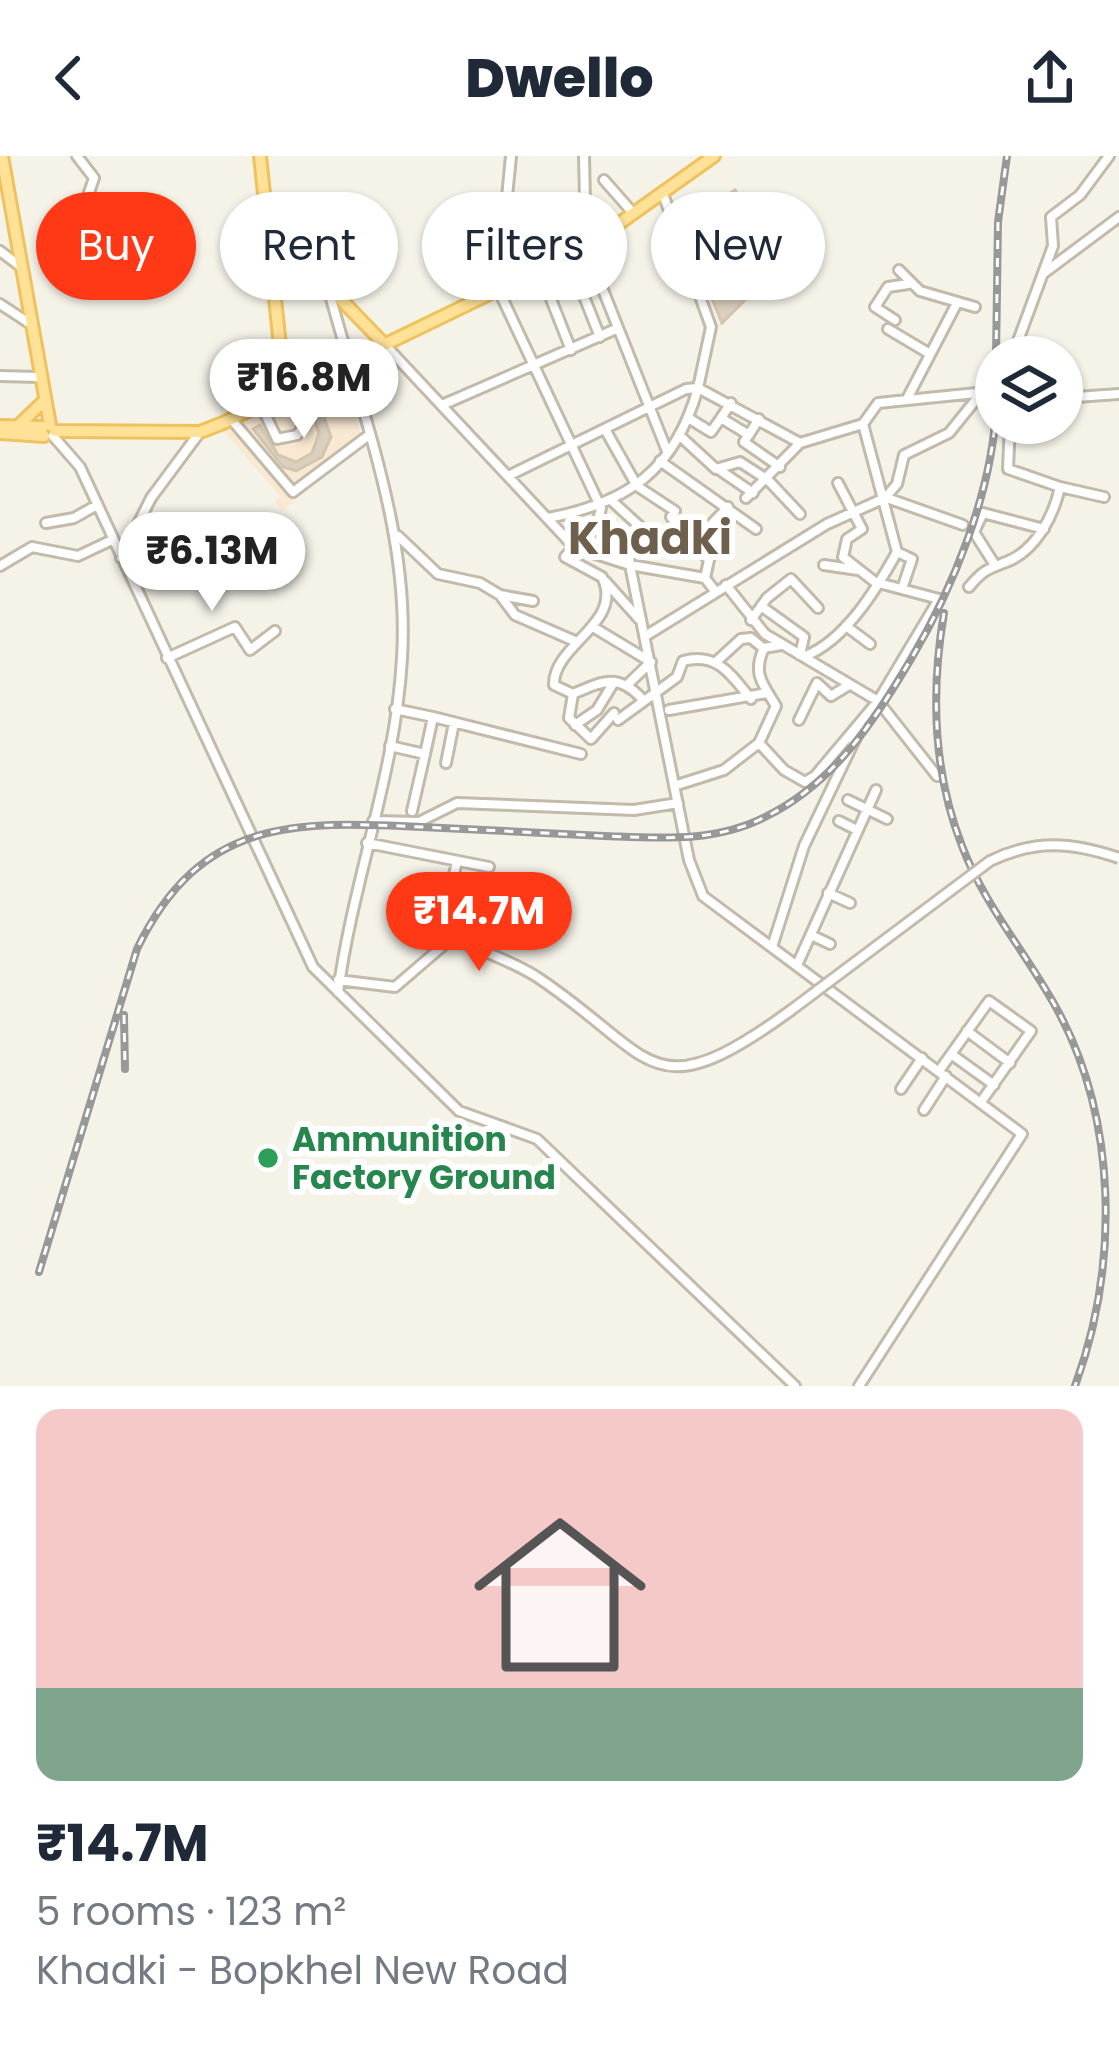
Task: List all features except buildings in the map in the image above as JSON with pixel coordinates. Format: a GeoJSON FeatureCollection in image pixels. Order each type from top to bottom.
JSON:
{"type":"FeatureCollection","features":[{"type":"Feature","properties":{"kind":"main road"},"geometry":{"type":"LineString","coordinates":[[2,156],[50,430]]}},
{"type":"Feature","properties":{"kind":"main road"},"geometry":{"type":"LineString","coordinates":[[260,156],[264,192]]}},
{"type":"Feature","properties":{"kind":"main road"},"geometry":{"type":"LineString","coordinates":[[666,192],[715,156]]}},
{"type":"Feature","properties":{"kind":"main road"},"geometry":{"type":"LineString","coordinates":[[627,219],[651,202]]}},
{"type":"Feature","properties":{"kind":"main road"},"geometry":{"type":"LineString","coordinates":[[277,300],[289,391]]}},
{"type":"Feature","properties":{"kind":"main road"},"geometry":{"type":"LineString","coordinates":[[342,300],[385,345]]}},
{"type":"Feature","properties":{"kind":"main road"},"geometry":{"type":"LineString","coordinates":[[0,429],[200,431],[475,300]]}},
{"type":"Feature","properties":{"kind":"main road"},"geometry":{"type":"LineString","coordinates":[[18,426],[45,405]]}},
{"type":"Feature","properties":{"kind":"main road"},"geometry":{"type":"LineString","coordinates":[[0,429],[50,430]]}},
{"type":"Feature","properties":{"kind":"street"},"geometry":{"type":"LineString","coordinates":[[77,156],[94,178],[89,192]]}},
{"type":"Feature","properties":{"kind":"street"},"geometry":{"type":"LineString","coordinates":[[507,192],[511,156]]}},
{"type":"Feature","properties":{"kind":"street"},"geometry":{"type":"LineString","coordinates":[[584,156],[585,192]]}},
{"type":"Feature","properties":{"kind":"street"},"geometry":{"type":"LineString","coordinates":[[1020,336],[1053,246],[1051,217],[1080,195],[1109,156]]}},
{"type":"Feature","properties":{"kind":"street"},"geometry":{"type":"LineString","coordinates":[[604,180],[634,214]]}},
{"type":"Feature","properties":{"kind":"street"},"geometry":{"type":"LineString","coordinates":[[0,200],[10,210]]}},
{"type":"Feature","properties":{"kind":"street"},"geometry":{"type":"LineString","coordinates":[[1044,273],[1119,217]]}},
{"type":"Feature","properties":{"kind":"street"},"geometry":{"type":"LineString","coordinates":[[0,251],[20,266]]}},
{"type":"Feature","properties":{"kind":"street"},"geometry":{"type":"LineString","coordinates":[[899,270],[910,284]]}},
{"type":"Feature","properties":{"kind":"street"},"geometry":{"type":"LineString","coordinates":[[930,354],[874,307],[888,287],[910,284],[975,308]]}},
{"type":"Feature","properties":{"kind":"street"},"geometry":{"type":"LineString","coordinates":[[332,300],[398,536],[402,658],[390,746],[343,936],[338,993]]}},
{"type":"Feature","properties":{"kind":"street"},"geometry":{"type":"LineString","coordinates":[[502,300],[601,508],[596,529],[629,554],[674,786],[703,896],[1022,1134],[859,1386]]}},
{"type":"Feature","properties":{"kind":"street"},"geometry":{"type":"LineString","coordinates":[[552,300],[572,350]]}},
{"type":"Feature","properties":{"kind":"street"},"geometry":{"type":"LineString","coordinates":[[585,300],[600,337]]}},
{"type":"Feature","properties":{"kind":"street"},"geometry":{"type":"LineString","coordinates":[[605,300],[668,452]]}},
{"type":"Feature","properties":{"kind":"street"},"geometry":{"type":"LineString","coordinates":[[547,518],[612,502],[637,486],[668,452],[690,419],[698,388],[711,327],[701,300]]}},
{"type":"Feature","properties":{"kind":"street"},"geometry":{"type":"LineString","coordinates":[[908,397],[957,303]]}},
{"type":"Feature","properties":{"kind":"street"},"geometry":{"type":"LineString","coordinates":[[0,304],[29,323]]}},
{"type":"Feature","properties":{"kind":"street"},"geometry":{"type":"LineString","coordinates":[[442,405],[616,329]]}},
{"type":"Feature","properties":{"kind":"street"},"geometry":{"type":"LineString","coordinates":[[385,345],[574,547],[630,565],[705,578],[715,591]]}},
{"type":"Feature","properties":{"kind":"street"},"geometry":{"type":"LineString","coordinates":[[0,376],[38,377]]}},
{"type":"Feature","properties":{"kind":"street"},"geometry":{"type":"LineString","coordinates":[[510,475],[648,407],[698,388],[800,442]]}},
{"type":"Feature","properties":{"kind":"street"},"geometry":{"type":"LineString","coordinates":[[261,405],[277,439],[297,435],[307,422],[289,391]]}},
{"type":"Feature","properties":{"kind":"street"},"geometry":{"type":"LineString","coordinates":[[679,435],[749,496],[800,442],[863,424],[874,404],[975,391]]}},
{"type":"Feature","properties":{"kind":"street"},"geometry":{"type":"LineString","coordinates":[[1083,397],[1119,394]]}},
{"type":"Feature","properties":{"kind":"street"},"geometry":{"type":"LineString","coordinates":[[646,636],[827,524],[885,498],[897,484],[904,455],[949,433],[975,401]]}},
{"type":"Feature","properties":{"kind":"street"},"geometry":{"type":"LineString","coordinates":[[690,419],[711,432],[731,403]]}},
{"type":"Feature","properties":{"kind":"street"},"geometry":{"type":"LineString","coordinates":[[721,418],[749,435]]}},
{"type":"Feature","properties":{"kind":"street"},"geometry":{"type":"LineString","coordinates":[[759,418],[744,442],[780,467]]}},
{"type":"Feature","properties":{"kind":"street"},"geometry":{"type":"LineString","coordinates":[[231,419],[293,492],[369,435]]}},
{"type":"Feature","properties":{"kind":"street"},"geometry":{"type":"LineString","coordinates":[[802,656],[821,650],[846,626],[897,552],[863,424]]}},
{"type":"Feature","properties":{"kind":"street"},"geometry":{"type":"LineString","coordinates":[[50,430],[80,467],[304,952],[325,979],[460,1111],[537,1139],[795,1386]]}},
{"type":"Feature","properties":{"kind":"street"},"geometry":{"type":"LineString","coordinates":[[605,430],[637,486],[675,511],[671,517],[709,560],[705,578]]}},
{"type":"Feature","properties":{"kind":"street"},"geometry":{"type":"LineString","coordinates":[[121,560],[151,498],[200,431]]}},
{"type":"Feature","properties":{"kind":"street"},"geometry":{"type":"LineString","coordinates":[[1009,444],[1008,469],[1104,497]]}},
{"type":"Feature","properties":{"kind":"street"},"geometry":{"type":"LineString","coordinates":[[660,461],[756,529]]}},
{"type":"Feature","properties":{"kind":"street"},"geometry":{"type":"LineString","coordinates":[[722,471],[740,462],[768,480],[800,514]]}},
{"type":"Feature","properties":{"kind":"street"},"geometry":{"type":"LineString","coordinates":[[759,742],[784,770],[806,782],[824,769],[878,701],[939,599],[875,582],[860,570],[841,548],[862,529],[858,512],[838,483]]}},
{"type":"Feature","properties":{"kind":"street"},"geometry":{"type":"LineString","coordinates":[[969,586],[993,562],[1007,562],[1044,529],[1052,519],[1060,487]]}},
{"type":"Feature","properties":{"kind":"street"},"geometry":{"type":"LineString","coordinates":[[885,498],[963,525]]}},
{"type":"Feature","properties":{"kind":"street"},"geometry":{"type":"LineString","coordinates":[[612,502],[659,544],[674,545],[692,537]]}},
{"type":"Feature","properties":{"kind":"street"},"geometry":{"type":"LineString","coordinates":[[46,523],[74,518],[97,505]]}},
{"type":"Feature","properties":{"kind":"street"},"geometry":{"type":"LineString","coordinates":[[705,531],[728,507]]}},
{"type":"Feature","properties":{"kind":"street"},"geometry":{"type":"LineString","coordinates":[[993,562],[974,532],[982,513],[1044,529]]}},
{"type":"Feature","properties":{"kind":"street"},"geometry":{"type":"LineString","coordinates":[[135,530],[187,540]]}},
{"type":"Feature","properties":{"kind":"street"},"geometry":{"type":"LineString","coordinates":[[398,536],[438,574],[532,601]]}},
{"type":"Feature","properties":{"kind":"street"},"geometry":{"type":"LineString","coordinates":[[0,566],[32,547],[79,556],[112,540]]}},
{"type":"Feature","properties":{"kind":"street"},"geometry":{"type":"LineString","coordinates":[[574,547],[565,557],[604,580],[643,622]]}},
{"type":"Feature","properties":{"kind":"street"},"geometry":{"type":"LineString","coordinates":[[897,552],[913,559],[902,589]]}},
{"type":"Feature","properties":{"kind":"street"},"geometry":{"type":"LineString","coordinates":[[824,565],[860,570]]}},
{"type":"Feature","properties":{"kind":"street"},"geometry":{"type":"LineString","coordinates":[[752,620],[791,579],[818,608]]}},
{"type":"Feature","properties":{"kind":"street"},"geometry":{"type":"LineString","coordinates":[[574,694],[553,682],[562,657],[593,627],[606,592],[604,580]]}},
{"type":"Feature","properties":{"kind":"street"},"geometry":{"type":"LineString","coordinates":[[726,585],[752,620],[783,645],[878,701],[937,776]]}},
{"type":"Feature","properties":{"kind":"street"},"geometry":{"type":"LineString","coordinates":[[500,595],[515,614],[578,642]]}},
{"type":"Feature","properties":{"kind":"street"},"geometry":{"type":"LineString","coordinates":[[761,606],[804,637],[802,656]]}},
{"type":"Feature","properties":{"kind":"street"},"geometry":{"type":"LineString","coordinates":[[846,626],[870,644]]}},
{"type":"Feature","properties":{"kind":"street"},"geometry":{"type":"LineString","coordinates":[[167,658],[235,627],[250,650],[275,631]]}},
{"type":"Feature","properties":{"kind":"street"},"geometry":{"type":"LineString","coordinates":[[593,627],[651,662]]}},
{"type":"Feature","properties":{"kind":"street"},"geometry":{"type":"LineString","coordinates":[[717,661],[741,639],[752,638],[764,648],[783,645]]}},
{"type":"Feature","properties":{"kind":"street"},"geometry":{"type":"LineString","coordinates":[[674,786],[738,762],[759,742],[776,706],[757,680],[764,648]]}},
{"type":"Feature","properties":{"kind":"street"},"geometry":{"type":"LineString","coordinates":[[642,699],[627,685],[596,680],[574,694],[568,718],[591,739],[616,716],[677,677],[683,661],[705,656],[717,661],[752,699]]}},
{"type":"Feature","properties":{"kind":"street"},"geometry":{"type":"LineString","coordinates":[[627,685],[651,662]]}},
{"type":"Feature","properties":{"kind":"street"},"geometry":{"type":"LineString","coordinates":[[575,725],[597,710],[615,681]]}},
{"type":"Feature","properties":{"kind":"street"},"geometry":{"type":"LineString","coordinates":[[799,720],[817,683],[831,696],[850,685]]}},
{"type":"Feature","properties":{"kind":"street"},"geometry":{"type":"LineString","coordinates":[[669,710],[752,699],[768,692]]}},
{"type":"Feature","properties":{"kind":"street"},"geometry":{"type":"LineString","coordinates":[[395,710],[581,754]]}},
{"type":"Feature","properties":{"kind":"street"},"geometry":{"type":"LineString","coordinates":[[412,811],[433,717]]}},
{"type":"Feature","properties":{"kind":"street"},"geometry":{"type":"LineString","coordinates":[[772,947],[804,846],[863,722]]}},
{"type":"Feature","properties":{"kind":"street"},"geometry":{"type":"LineString","coordinates":[[446,763],[454,723]]}},
{"type":"Feature","properties":{"kind":"street"},"geometry":{"type":"LineString","coordinates":[[390,746],[425,754]]}},
{"type":"Feature","properties":{"kind":"street"},"geometry":{"type":"LineString","coordinates":[[797,965],[876,790]]}},
{"type":"Feature","properties":{"kind":"street"},"geometry":{"type":"LineString","coordinates":[[848,800],[887,819]]}},
{"type":"Feature","properties":{"kind":"street"},"geometry":{"type":"LineString","coordinates":[[372,821],[419,822],[458,803],[546,802],[634,810],[678,803]]}},
{"type":"Feature","properties":{"kind":"street"},"geometry":{"type":"LineString","coordinates":[[838,821],[857,830]]}},
{"type":"Feature","properties":{"kind":"street"},"geometry":{"type":"LineString","coordinates":[[367,843],[489,867]]}},
{"type":"Feature","properties":{"kind":"street"},"geometry":{"type":"LineString","coordinates":[[325,979],[395,988],[447,937],[452,938],[536,976],[628,1050],[676,1067],[716,1061],[1011,850],[1056,843],[1119,858]]}},
{"type":"Feature","properties":{"kind":"street"},"geometry":{"type":"LineString","coordinates":[[458,861],[452,884],[478,890]]}},
{"type":"Feature","properties":{"kind":"street"},"geometry":{"type":"LineString","coordinates":[[828,893],[850,903]]}},
{"type":"Feature","properties":{"kind":"street"},"geometry":{"type":"LineString","coordinates":[[811,935],[830,944]]}},
{"type":"Feature","properties":{"kind":"street"},"geometry":{"type":"LineString","coordinates":[[924,1109],[951,1054],[988,1001],[1031,1030],[981,1102]]}},
{"type":"Feature","properties":{"kind":"street"},"geometry":{"type":"LineString","coordinates":[[967,1031],[1010,1063]]}},
{"type":"Feature","properties":{"kind":"street"},"geometry":{"type":"LineString","coordinates":[[951,1054],[994,1085]]}},
{"type":"Feature","properties":{"kind":"street"},"geometry":{"type":"LineString","coordinates":[[901,1089],[922,1058]]}},
{"type":"Feature","properties":{"kind":"shaded area"},"geometry":{"type":"Polygon","coordinates":[[[344,373],[363,443],[282,511],[275,503],[280,496],[221,428],[344,373]]]}},
{"type":"Feature","properties":{"kind":"railway"},"geometry":{"type":"LineString","coordinates":[[996,336],[998,222],[1007,156]]}},
{"type":"Feature","properties":{"kind":"railway"},"geometry":{"type":"LineString","coordinates":[[39,1272],[137,949],[162,906],[191,873],[222,851],[256,836],[293,828],[376,825],[686,837],[726,831],[765,817],[831,769],[882,706],[927,631],[955,571],[978,508],[993,444]]}},
{"type":"Feature","properties":{"kind":"railway"},"geometry":{"type":"LineString","coordinates":[[944,613],[937,731],[952,818],[981,887],[1053,1002],[1075,1047],[1101,1142],[1105,1242],[1099,1292],[1075,1386]]}},
{"type":"Feature","properties":{"kind":"railway"},"geometry":{"type":"LineString","coordinates":[[124,1015],[125,1069]]}},
{"type":"Feature","properties":{"kind":"place","name":"Ammunition Factory Ground"},"geometry":{"type":"Point","coordinates":[268,1158]}},
{"type":"Feature","properties":{"kind":"district","name":"Khadki"},"geometry":{"type":"Point","coordinates":[650,538]}}]}
